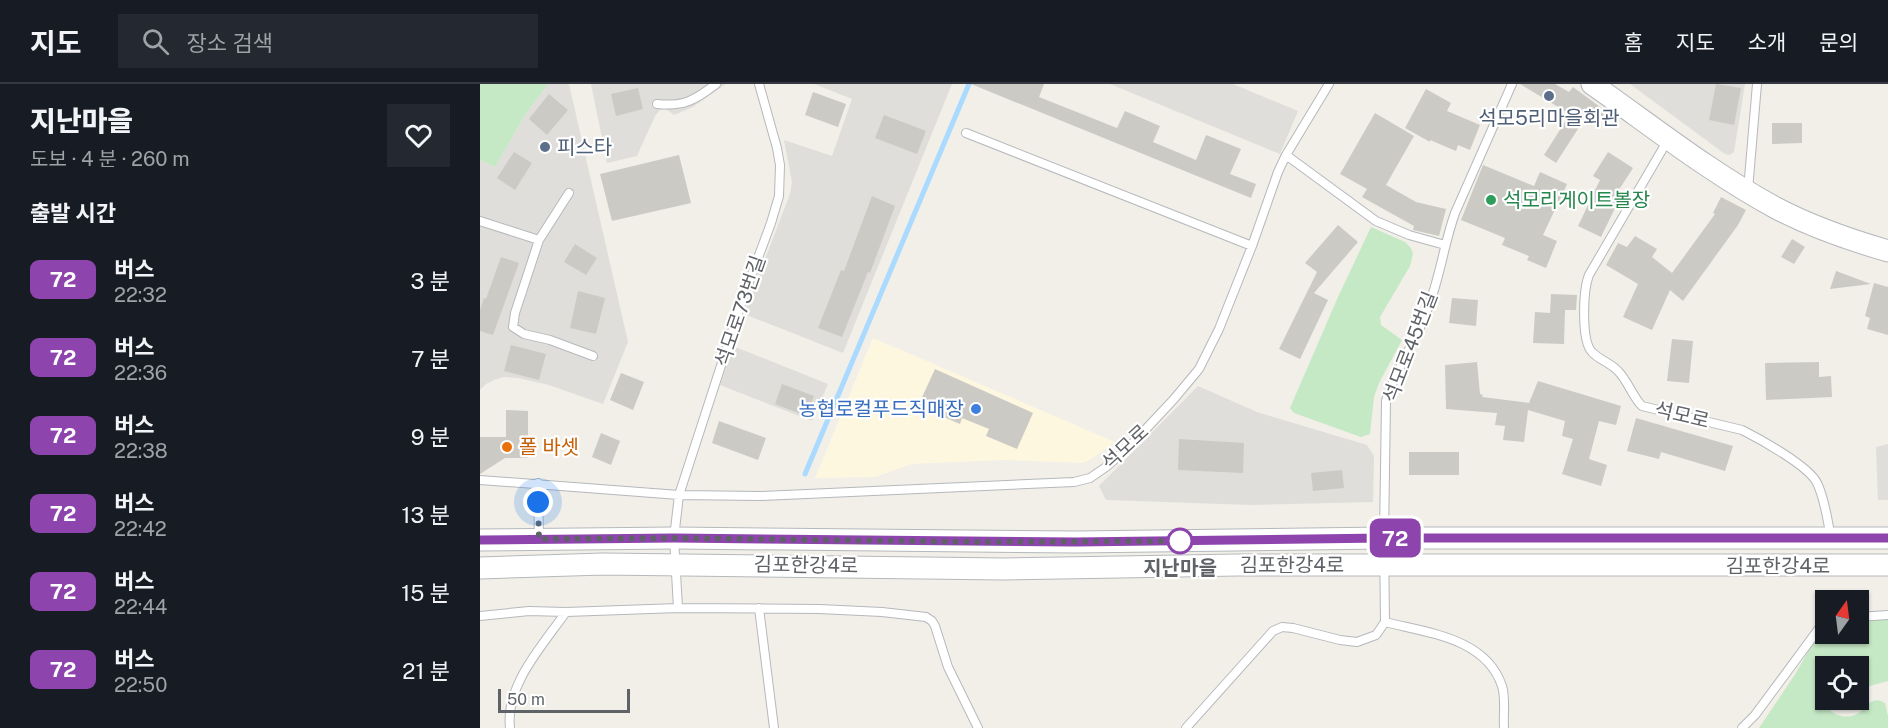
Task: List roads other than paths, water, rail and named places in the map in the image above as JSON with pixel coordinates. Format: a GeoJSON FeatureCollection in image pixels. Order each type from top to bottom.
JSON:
{"type":"FeatureCollection","features":[{"type":"Feature","properties":{"kind":"street"},"geometry":{"type":"LineString","coordinates":[[1592,84],[1748,191],[1777,208],[1819,228],[1888,251]]}},
{"type":"Feature","properties":{"kind":"street","name":"김포한강4로"},"geometry":{"type":"LineString","coordinates":[[480,540],[674,538],[1076,542],[1384,538],[1888,538]]}},
{"type":"Feature","properties":{"kind":"street","name":"김포한강4로"},"geometry":{"type":"LineString","coordinates":[[480,568],[603,564],[1004,569],[1238,565],[1888,565]]}},
{"type":"Feature","properties":{"kind":"lane"},"geometry":{"type":"LineString","coordinates":[[657,104],[673,106],[690,102],[716,84]]}},
{"type":"Feature","properties":{"kind":"lane","name":"석모로73번길"},"geometry":{"type":"LineString","coordinates":[[678,608],[674,538],[679,495],[738,312],[779,196],[780,165],[777,148],[759,84]]}},
{"type":"Feature","properties":{"kind":"lane","name":"석모로"},"geometry":{"type":"LineString","coordinates":[[480,480],[679,495],[783,495],[1074,482],[1090,478],[1130,446],[1199,369],[1219,329],[1278,172],[1329,84]]}},
{"type":"Feature","properties":{"kind":"lane","name":"석모로45번길"},"geometry":{"type":"LineString","coordinates":[[1385,622],[1386,401],[1393,380],[1419,331],[1429,306],[1455,213],[1512,84]]}},
{"type":"Feature","properties":{"kind":"lane"},"geometry":{"type":"LineString","coordinates":[[1748,191],[1757,84]]}},
{"type":"Feature","properties":{"kind":"lane"},"geometry":{"type":"LineString","coordinates":[[966,133],[1252,246]]}},
{"type":"Feature","properties":{"kind":"lane","name":"석모로"},"geometry":{"type":"LineString","coordinates":[[1669,138],[1589,275],[1584,300],[1587,346],[1595,355],[1620,373],[1642,405],[1742,430],[1806,469],[1817,482],[1831,537]]}},
{"type":"Feature","properties":{"kind":"lane"},"geometry":{"type":"LineString","coordinates":[[1286,155],[1376,221],[1445,245]]}},
{"type":"Feature","properties":{"kind":"lane"},"geometry":{"type":"LineString","coordinates":[[569,193],[539,240],[515,313],[513,327],[524,334],[550,340],[593,356]]}},
{"type":"Feature","properties":{"kind":"lane"},"geometry":{"type":"LineString","coordinates":[[480,221],[539,240]]}},
{"type":"Feature","properties":{"kind":"lane"},"geometry":{"type":"LineString","coordinates":[[538,483],[539,539]]}},
{"type":"Feature","properties":{"kind":"lane"},"geometry":{"type":"LineString","coordinates":[[759,608],[774,728]]}},
{"type":"Feature","properties":{"kind":"lane"},"geometry":{"type":"LineString","coordinates":[[480,616],[529,611],[759,608],[882,612],[926,617],[935,626],[948,667],[978,728]]}},
{"type":"Feature","properties":{"kind":"lane"},"geometry":{"type":"LineString","coordinates":[[510,728],[512,704],[523,676],[566,612]]}},
{"type":"Feature","properties":{"kind":"lane"},"geometry":{"type":"LineString","coordinates":[[1869,616],[1888,615]]}},
{"type":"Feature","properties":{"kind":"lane"},"geometry":{"type":"LineString","coordinates":[[1186,728],[1273,631],[1282,627],[1293,628],[1357,642],[1376,635],[1385,622],[1441,636],[1462,643],[1482,654],[1495,669],[1503,689],[1504,728]]}},
{"type":"Feature","properties":{"kind":"lane"},"geometry":{"type":"LineString","coordinates":[[1742,728],[1755,715],[1815,634]]}},
{"type":"Feature","properties":{"kind":"waterway"},"geometry":{"type":"LineString","coordinates":[[805,474],[969,84]]}},
{"type":"Feature","properties":{"kind":"place","name":"석모5리마을회관"},"geometry":{"type":"Point","coordinates":[1549,96]}},
{"type":"Feature","properties":{"kind":"place","name":"피스타"},"geometry":{"type":"Point","coordinates":[545,147]}},
{"type":"Feature","properties":{"kind":"place","name":"석모리게이트볼장"},"geometry":{"type":"Point","coordinates":[1491,200]}},
{"type":"Feature","properties":{"kind":"place","name":"농협로컬푸드직매장"},"geometry":{"type":"Point","coordinates":[976,409]}},
{"type":"Feature","properties":{"kind":"place","name":"폴 바셋"},"geometry":{"type":"Point","coordinates":[507,447]}},
{"type":"Feature","properties":{"kind":"place","name":"지난마을"},"geometry":{"type":"Point","coordinates":[1180,541]}}]}
